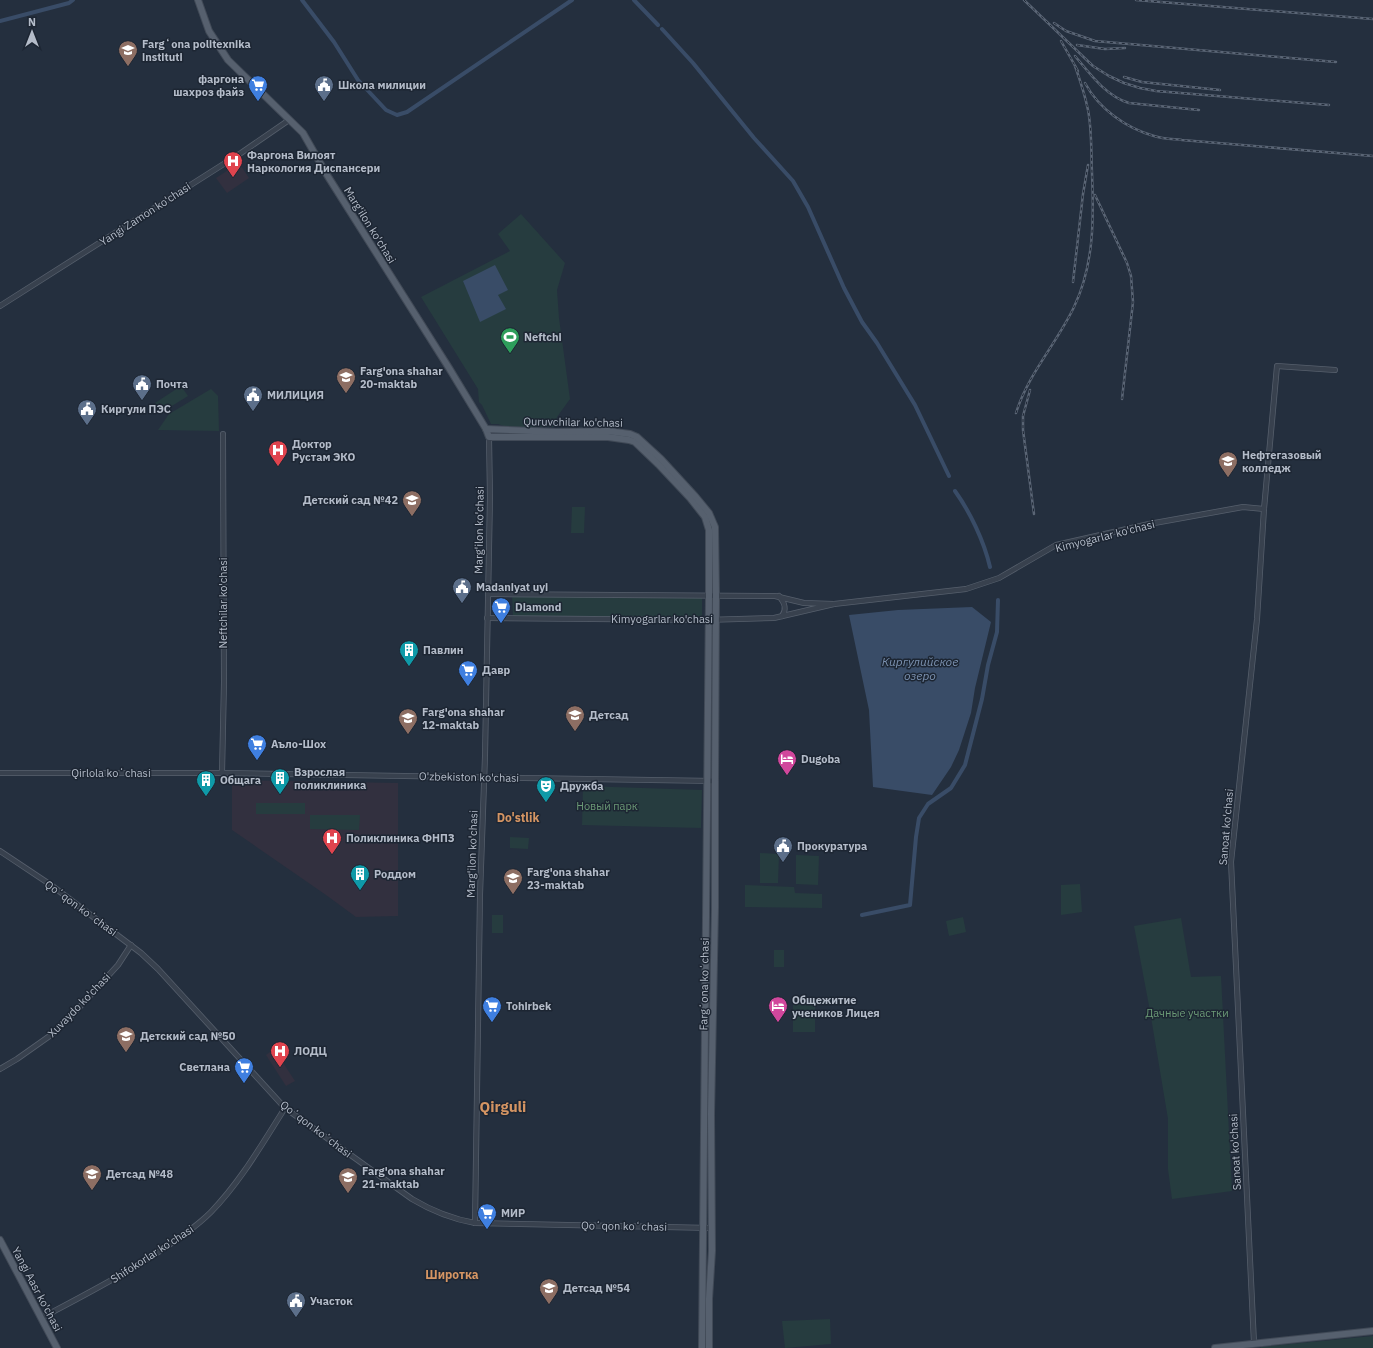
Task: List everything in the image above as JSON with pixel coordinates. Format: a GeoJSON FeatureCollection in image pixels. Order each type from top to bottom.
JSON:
{"type":"FeatureCollection","features":[{"type":"Feature","properties":{"kind":"main road","name":"Marg'ilon ko'chasi"},"geometry":{"type":"LineString","coordinates":[[198,0],[209,31],[228,60],[303,133],[331,182],[486,429],[489,437]]}},
{"type":"Feature","properties":{"kind":"main road","name":"Quruvchilar ko'chasi"},"geometry":{"type":"LineString","coordinates":[[486,429],[557,432],[608,431],[630,434],[637,437],[661,459],[695,496],[712,518],[715,527],[716,541],[716,596],[712,620]]}},
{"type":"Feature","properties":{"kind":"main road","name":"Quruvchilar ko'chasi"},"geometry":{"type":"LineString","coordinates":[[489,437],[608,437],[620,438],[635,442],[690,498],[707,522],[709,530],[709,596],[712,620]]}},
{"type":"Feature","properties":{"kind":"main road","name":"Fargʻona koʻchasi"},"geometry":{"type":"LineString","coordinates":[[709,1348],[712,1228],[711,1118],[715,908],[715,780],[712,620]]}},
{"type":"Feature","properties":{"kind":"main road","name":"Fargʻona koʻchasi"},"geometry":{"type":"LineString","coordinates":[[702,1348],[708,781],[712,620]]}},
{"type":"Feature","properties":{"kind":"main road","name":"Yangi Aasr ko'chasi"},"geometry":{"type":"LineString","coordinates":[[0,1240],[57,1348]]}},
{"type":"Feature","properties":{"kind":"main road"},"geometry":{"type":"LineString","coordinates":[[1214,1348],[1255,1345],[1373,1331]]}},
{"type":"Feature","properties":{"kind":"street","name":"Yangi Zamon ko'chasi"},"geometry":{"type":"LineString","coordinates":[[0,306],[242,152],[289,120]]}},
{"type":"Feature","properties":{"kind":"street","name":"Sanoat ko'chasi"},"geometry":{"type":"LineString","coordinates":[[1255,1345],[1231,862],[1257,618],[1264,509],[1277,366],[1335,370]]}},
{"type":"Feature","properties":{"kind":"street","name":"Neftchilar ko'chasi"},"geometry":{"type":"LineString","coordinates":[[222,773],[224,682],[223,434]]}},
{"type":"Feature","properties":{"kind":"street","name":"Marg'ilon ko'chasi"},"geometry":{"type":"LineString","coordinates":[[475,1223],[480,895],[485,777],[488,618],[490,497],[489,437]]}},
{"type":"Feature","properties":{"kind":"street","name":"Kimyogarlar ko'chasi"},"geometry":{"type":"LineString","coordinates":[[488,618],[712,620],[774,618],[834,604],[966,588],[999,578],[1056,545],[1149,524],[1243,507],[1264,509]]}},
{"type":"Feature","properties":{"kind":"street","name":"Kimyogarlar ko'chasi"},"geometry":{"type":"LineString","coordinates":[[488,594],[779,596],[804,603],[834,604]]}},
{"type":"Feature","properties":{"kind":"street"},"geometry":{"type":"LineString","coordinates":[[779,596],[785,605],[785,612],[782,616]]}},
{"type":"Feature","properties":{"kind":"street","name":"Qirlola koʻchasi"},"geometry":{"type":"LineString","coordinates":[[0,773],[222,773]]}},
{"type":"Feature","properties":{"kind":"street","name":"O'zbekiston ko'chasi"},"geometry":{"type":"LineString","coordinates":[[222,773],[715,780]]}},
{"type":"Feature","properties":{"kind":"street","name":"Qoʻqon koʻchasi"},"geometry":{"type":"LineString","coordinates":[[0,851],[50,885],[131,946],[158,969],[285,1108],[412,1199],[429,1209],[454,1219],[475,1223],[712,1228]]}},
{"type":"Feature","properties":{"kind":"street","name":"Xuvaydo ko'chasi"},"geometry":{"type":"LineString","coordinates":[[0,1069],[51,1035],[76,1011],[118,965],[131,946]]}},
{"type":"Feature","properties":{"kind":"street","name":"Shifokorlar ko'chasi"},"geometry":{"type":"LineString","coordinates":[[41,1318],[126,1273],[178,1240],[198,1224],[211,1212],[239,1179],[285,1108]]}},
{"type":"Feature","properties":{"kind":"shaded area","name":"Фаргона Вилоят Наркология Диспансери"},"geometry":{"type":"Polygon","coordinates":[[[239,163],[249,178],[227,193],[216,178],[239,163]]]}},
{"type":"Feature","properties":{"kind":"shaded area","name":"Поликлиника ФНПЗ"},"geometry":{"type":"Polygon","coordinates":[[[232,780],[398,783],[398,916],[356,917],[232,830],[232,780]]]}},
{"type":"Feature","properties":{"kind":"shaded area","name":"ЛОДЦ"},"geometry":{"type":"Polygon","coordinates":[[[274,1049],[295,1081],[286,1086],[266,1055],[274,1049]]]}},
{"type":"Feature","properties":{"kind":"green space","name":"Neftchi"},"geometry":{"type":"Polygon","coordinates":[[[521,214],[565,263],[557,290],[559,318],[570,399],[557,417],[555,427],[507,427],[498,424],[491,424],[479,402],[478,389],[421,297],[510,251],[498,234],[521,214]]]}},
{"type":"Feature","properties":{"kind":"green space"},"geometry":{"type":"Polygon","coordinates":[[[181,386],[188,396],[162,412],[155,403],[181,386]]]}},
{"type":"Feature","properties":{"kind":"green space"},"geometry":{"type":"Polygon","coordinates":[[[211,389],[218,396],[219,431],[158,430],[169,414],[211,389]]]}},
{"type":"Feature","properties":{"kind":"green space"},"geometry":{"type":"Polygon","coordinates":[[[572,507],[585,507],[584,533],[571,533],[572,507]]]}},
{"type":"Feature","properties":{"kind":"green space"},"geometry":{"type":"Polygon","coordinates":[[[512,594],[702,596],[702,619],[513,618],[512,594]]]}},
{"type":"Feature","properties":{"kind":"green space","name":"Новый парк"},"geometry":{"type":"Polygon","coordinates":[[[583,786],[702,790],[701,828],[582,825],[583,786]]]}},
{"type":"Feature","properties":{"kind":"green space"},"geometry":{"type":"Polygon","coordinates":[[[256,803],[305,803],[305,814],[256,814],[256,803]]]}},
{"type":"Feature","properties":{"kind":"green space"},"geometry":{"type":"Polygon","coordinates":[[[310,815],[360,815],[359,830],[310,829],[310,815]]]}},
{"type":"Feature","properties":{"kind":"green space"},"geometry":{"type":"Polygon","coordinates":[[[510,837],[529,838],[528,849],[510,848],[510,837]]]}},
{"type":"Feature","properties":{"kind":"green space"},"geometry":{"type":"Polygon","coordinates":[[[760,853],[779,854],[778,883],[760,883],[760,853]]]}},
{"type":"Feature","properties":{"kind":"green space"},"geometry":{"type":"Polygon","coordinates":[[[796,855],[819,856],[818,885],[796,884],[796,855]]]}},
{"type":"Feature","properties":{"kind":"green space"},"geometry":{"type":"Polygon","coordinates":[[[1080,884],[1082,912],[1061,915],[1061,885],[1080,884]]]}},
{"type":"Feature","properties":{"kind":"green space"},"geometry":{"type":"Polygon","coordinates":[[[745,885],[794,887],[795,893],[822,894],[822,908],[745,907],[745,885]]]}},
{"type":"Feature","properties":{"kind":"green space"},"geometry":{"type":"Polygon","coordinates":[[[492,915],[503,915],[503,933],[492,933],[492,915]]]}},
{"type":"Feature","properties":{"kind":"green space"},"geometry":{"type":"Polygon","coordinates":[[[963,917],[966,932],[949,936],[946,921],[963,917]]]}},
{"type":"Feature","properties":{"kind":"green space","name":"Дачные участки"},"geometry":{"type":"Polygon","coordinates":[[[1181,918],[1191,977],[1221,976],[1232,1191],[1172,1199],[1168,1169],[1168,1119],[1134,926],[1181,918]]]}},
{"type":"Feature","properties":{"kind":"green space"},"geometry":{"type":"Polygon","coordinates":[[[774,950],[784,950],[784,967],[774,967],[774,950]]]}},
{"type":"Feature","properties":{"kind":"green space"},"geometry":{"type":"Polygon","coordinates":[[[793,997],[815,997],[815,1032],[793,1032],[793,997]]]}},
{"type":"Feature","properties":{"kind":"green space"},"geometry":{"type":"Polygon","coordinates":[[[830,1319],[831,1344],[785,1348],[782,1321],[830,1319]]]}},
{"type":"Feature","properties":{"kind":"green space"},"geometry":{"type":"Polygon","coordinates":[[[1373,1336],[1373,1348],[1261,1348],[1261,1347],[1373,1336]]]}},
{"type":"Feature","properties":{"kind":"water"},"geometry":{"type":"Polygon","coordinates":[[[495,265],[508,290],[498,295],[506,309],[480,322],[463,281],[495,265]]]}},
{"type":"Feature","properties":{"kind":"water","name":"Киргулийское озеро"},"geometry":{"type":"Polygon","coordinates":[[[972,607],[991,622],[975,688],[971,713],[959,750],[951,767],[932,795],[873,787],[869,710],[849,615],[898,610],[972,607]]]}},
{"type":"Feature","properties":{"kind":"waterway"},"geometry":{"type":"LineString","coordinates":[[0,21],[69,3],[73,0]]}},
{"type":"Feature","properties":{"kind":"waterway"},"geometry":{"type":"LineString","coordinates":[[302,0],[334,42],[358,80],[386,110],[397,115],[407,112],[572,0]]}},
{"type":"Feature","properties":{"kind":"waterway"},"geometry":{"type":"LineString","coordinates":[[634,0],[658,25]]}},
{"type":"Feature","properties":{"kind":"waterway"},"geometry":{"type":"LineString","coordinates":[[662,29],[693,63],[754,138],[793,181],[808,207],[844,288],[862,322],[877,343],[915,405],[949,476]]}},
{"type":"Feature","properties":{"kind":"waterway"},"geometry":{"type":"LineString","coordinates":[[955,491],[976,527],[990,567]]}},
{"type":"Feature","properties":{"kind":"waterway"},"geometry":{"type":"LineString","coordinates":[[862,915],[910,905],[919,818],[928,804],[951,788],[965,765],[997,632],[998,600]]}},
{"type":"Feature","properties":{"kind":"railway"},"geometry":{"type":"LineString","coordinates":[[1024,0],[1093,66],[1124,83],[1156,91],[1329,105]]}},
{"type":"Feature","properties":{"kind":"railway"},"geometry":{"type":"LineString","coordinates":[[1136,0],[1373,19]]}},
{"type":"Feature","properties":{"kind":"railway"},"geometry":{"type":"LineString","coordinates":[[1054,23],[1066,31],[1095,41],[1336,62]]}},
{"type":"Feature","properties":{"kind":"railway"},"geometry":{"type":"LineString","coordinates":[[1061,41],[1078,71]]}},
{"type":"Feature","properties":{"kind":"railway"},"geometry":{"type":"LineString","coordinates":[[1077,45],[1105,49],[1125,48]]}},
{"type":"Feature","properties":{"kind":"railway"},"geometry":{"type":"LineString","coordinates":[[1075,56],[1099,84],[1121,100],[1129,103],[1199,110]]}},
{"type":"Feature","properties":{"kind":"railway"},"geometry":{"type":"LineString","coordinates":[[1016,413],[1021,399],[1035,372],[1074,307],[1086,275],[1089,258],[1093,207],[1091,133],[1087,104],[1075,66]]}},
{"type":"Feature","properties":{"kind":"railway"},"geometry":{"type":"LineString","coordinates":[[1124,77],[1142,82],[1220,90]]}},
{"type":"Feature","properties":{"kind":"railway"},"geometry":{"type":"LineString","coordinates":[[1085,83],[1098,101],[1114,116],[1133,128],[1157,137],[1373,156]]}},
{"type":"Feature","properties":{"kind":"railway"},"geometry":{"type":"LineString","coordinates":[[1073,282],[1083,194],[1088,165]]}},
{"type":"Feature","properties":{"kind":"railway"},"geometry":{"type":"LineString","coordinates":[[1095,195],[1127,263],[1131,276],[1133,302],[1122,399]]}},
{"type":"Feature","properties":{"kind":"railway"},"geometry":{"type":"LineString","coordinates":[[1030,390],[1023,416],[1023,430],[1034,514]]}},
{"type":"Feature","properties":{"kind":"place","name":"Fargʻona politexnika instituti"},"geometry":{"type":"Point","coordinates":[128,67]}},
{"type":"Feature","properties":{"kind":"place","name":"фаргона шахроз файз"},"geometry":{"type":"Point","coordinates":[258,102]}},
{"type":"Feature","properties":{"kind":"place","name":"Школа милиции"},"geometry":{"type":"Point","coordinates":[324,102]}},
{"type":"Feature","properties":{"kind":"place","name":"Фаргона Вилоят Наркология Диспансери"},"geometry":{"type":"Point","coordinates":[233,178]}},
{"type":"Feature","properties":{"kind":"place","name":"Neftchi"},"geometry":{"type":"Point","coordinates":[510,354]}},
{"type":"Feature","properties":{"kind":"place","name":"Farg'ona shahar 20-maktab"},"geometry":{"type":"Point","coordinates":[346,394]}},
{"type":"Feature","properties":{"kind":"place","name":"Почта"},"geometry":{"type":"Point","coordinates":[142,401]}},
{"type":"Feature","properties":{"kind":"place","name":"МИЛИЦИЯ"},"geometry":{"type":"Point","coordinates":[253,412]}},
{"type":"Feature","properties":{"kind":"place","name":"Киргули ПЭС"},"geometry":{"type":"Point","coordinates":[87,426]}},
{"type":"Feature","properties":{"kind":"place","name":"Доктор Рустам ЭКО"},"geometry":{"type":"Point","coordinates":[278,467]}},
{"type":"Feature","properties":{"kind":"place","name":"Нефтегазовый колледж"},"geometry":{"type":"Point","coordinates":[1228,478]}},
{"type":"Feature","properties":{"kind":"place","name":"Детский сад №42"},"geometry":{"type":"Point","coordinates":[412,517]}},
{"type":"Feature","properties":{"kind":"place","name":"Madaniyat uyi"},"geometry":{"type":"Point","coordinates":[462,604]}},
{"type":"Feature","properties":{"kind":"place","name":"Diamond"},"geometry":{"type":"Point","coordinates":[501,624]}},
{"type":"Feature","properties":{"kind":"place","name":"Павлин"},"geometry":{"type":"Point","coordinates":[409,667]}},
{"type":"Feature","properties":{"kind":"place","name":"Давр"},"geometry":{"type":"Point","coordinates":[468,687]}},
{"type":"Feature","properties":{"kind":"place","name":"Детсад"},"geometry":{"type":"Point","coordinates":[575,732]}},
{"type":"Feature","properties":{"kind":"place","name":"Farg'ona shahar 12-maktab"},"geometry":{"type":"Point","coordinates":[408,735]}},
{"type":"Feature","properties":{"kind":"place","name":"Аъло-Шох"},"geometry":{"type":"Point","coordinates":[257,761]}},
{"type":"Feature","properties":{"kind":"place","name":"Dugoba"},"geometry":{"type":"Point","coordinates":[787,776]}},
{"type":"Feature","properties":{"kind":"place","name":"Взрослая поликлиника"},"geometry":{"type":"Point","coordinates":[280,795]}},
{"type":"Feature","properties":{"kind":"place","name":"Общага"},"geometry":{"type":"Point","coordinates":[206,797]}},
{"type":"Feature","properties":{"kind":"place","name":"Дружба"},"geometry":{"type":"Point","coordinates":[546,803]}},
{"type":"Feature","properties":{"kind":"place","name":"Поликлиника ФНПЗ"},"geometry":{"type":"Point","coordinates":[332,855]}},
{"type":"Feature","properties":{"kind":"place","name":"Прокуратура"},"geometry":{"type":"Point","coordinates":[783,863]}},
{"type":"Feature","properties":{"kind":"place","name":"Роддом"},"geometry":{"type":"Point","coordinates":[360,891]}},
{"type":"Feature","properties":{"kind":"place","name":"Farg'ona shahar 23-maktab"},"geometry":{"type":"Point","coordinates":[513,895]}},
{"type":"Feature","properties":{"kind":"place","name":"Tohirbek"},"geometry":{"type":"Point","coordinates":[492,1023]}},
{"type":"Feature","properties":{"kind":"place","name":"Общежитие учеников Лицея"},"geometry":{"type":"Point","coordinates":[778,1023]}},
{"type":"Feature","properties":{"kind":"place","name":"Детский сад №50"},"geometry":{"type":"Point","coordinates":[126,1053]}},
{"type":"Feature","properties":{"kind":"place","name":"ЛОДЦ"},"geometry":{"type":"Point","coordinates":[280,1068]}},
{"type":"Feature","properties":{"kind":"place","name":"Светлана"},"geometry":{"type":"Point","coordinates":[244,1084]}},
{"type":"Feature","properties":{"kind":"place","name":"Детсад №48"},"geometry":{"type":"Point","coordinates":[92,1191]}},
{"type":"Feature","properties":{"kind":"place","name":"Farg'ona shahar 21-maktab"},"geometry":{"type":"Point","coordinates":[348,1194]}},
{"type":"Feature","properties":{"kind":"place","name":"МИР"},"geometry":{"type":"Point","coordinates":[487,1230]}},
{"type":"Feature","properties":{"kind":"place","name":"Детсад №54"},"geometry":{"type":"Point","coordinates":[549,1305]}},
{"type":"Feature","properties":{"kind":"place","name":"Участок"},"geometry":{"type":"Point","coordinates":[296,1318]}},
{"type":"Feature","properties":{"kind":"district","name":"Do'stlik"},"geometry":{"type":"Point","coordinates":[518,817]}},
{"type":"Feature","properties":{"kind":"district","name":"Qirguli"},"geometry":{"type":"Point","coordinates":[503,1106]}},
{"type":"Feature","properties":{"kind":"district","name":"Широтка"},"geometry":{"type":"Point","coordinates":[452,1274]}}]}
